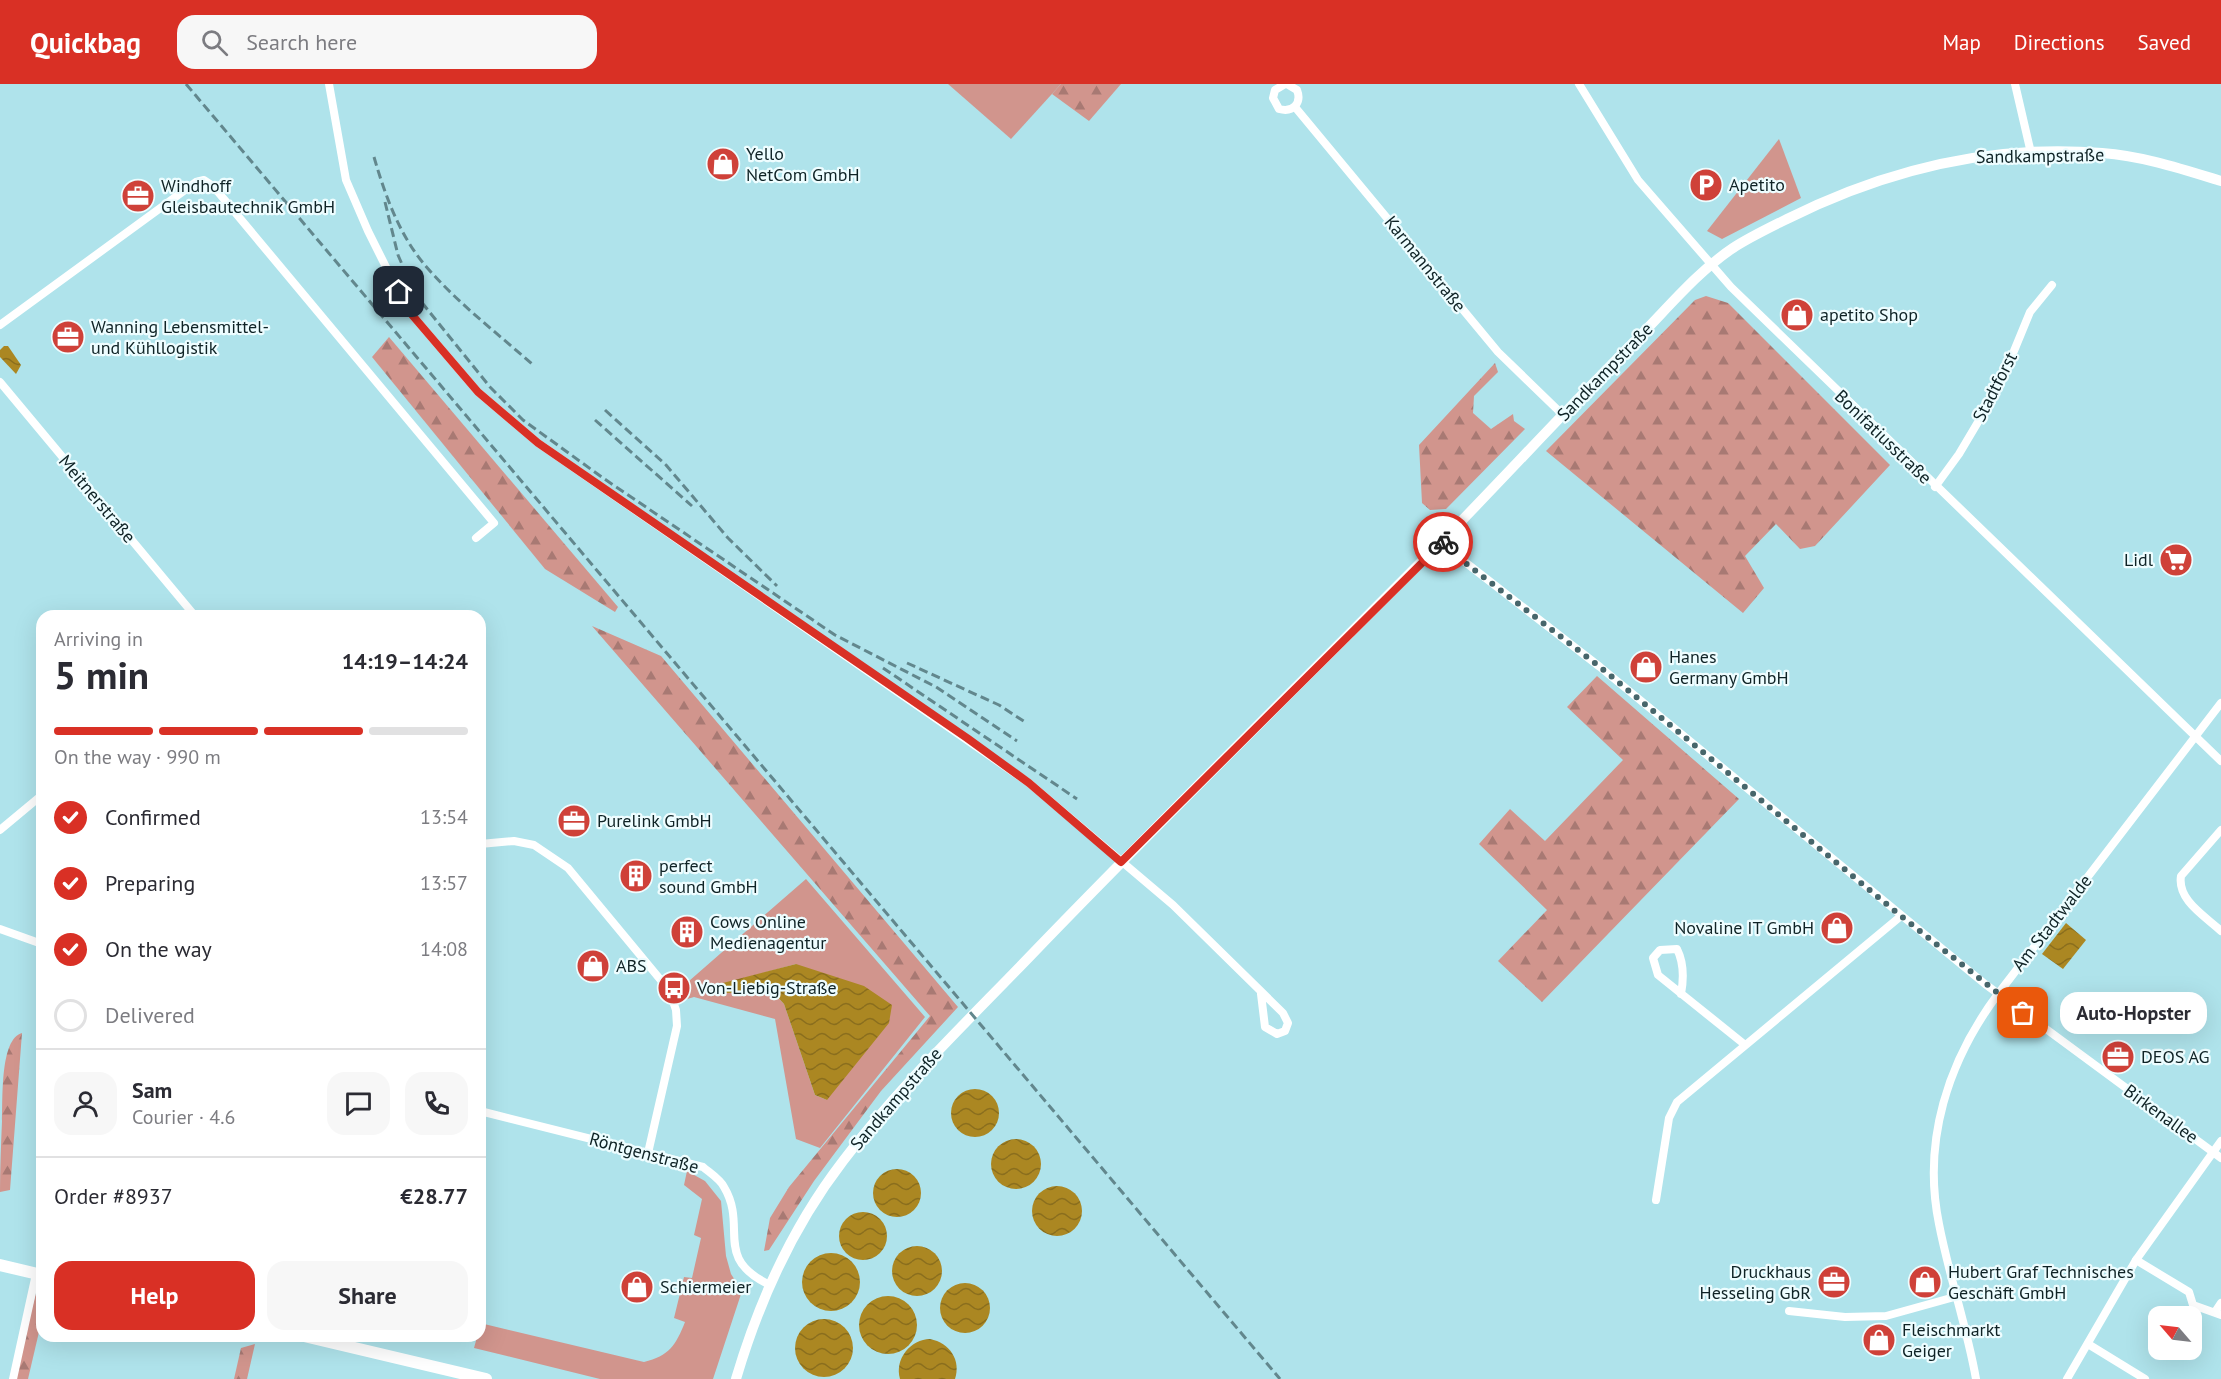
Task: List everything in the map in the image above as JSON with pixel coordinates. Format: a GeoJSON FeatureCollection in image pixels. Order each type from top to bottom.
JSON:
{"type":"FeatureCollection","features":[{"type":"Feature","properties":{"kind":"main road"},"geometry":{"type":"LineString","coordinates":[[0,1265],[36,1274]]}},
{"type":"Feature","properties":{"kind":"main road"},"geometry":{"type":"LineString","coordinates":[[329,1342],[486,1379]]}},
{"type":"Feature","properties":{"kind":"street"},"geometry":{"type":"LineString","coordinates":[[329,84],[346,180],[368,231],[407,309],[448,360],[494,408],[538,443],[1029,783],[1173,905],[1261,994],[1283,1013],[1288,1023],[1285,1032],[1277,1035],[1265,1027],[1261,994]]}},
{"type":"Feature","properties":{"kind":"street"},"geometry":{"type":"LineString","coordinates":[[1286,84],[1294,87],[1299,94],[1295,107],[1283,110],[1274,102],[1275,90],[1286,84]]}},
{"type":"Feature","properties":{"kind":"street","name":"Bonifatiusstraße"},"geometry":{"type":"LineString","coordinates":[[1579,84],[1638,180],[1711,266],[1935,487],[2221,761]]}},
{"type":"Feature","properties":{"kind":"street"},"geometry":{"type":"LineString","coordinates":[[2015,84],[2031,153]]}},
{"type":"Feature","properties":{"kind":"street","name":"Karmannstraße"},"geometry":{"type":"LineString","coordinates":[[1295,107],[1491,344],[1563,416]]}},
{"type":"Feature","properties":{"kind":"street","name":"Sandkampstraße"},"geometry":{"type":"LineString","coordinates":[[735,1379],[768,1284],[802,1224],[840,1165],[898,1094],[956,1031],[1121,862],[1442,541],[1711,266],[1733,249],[1785,219],[1853,189],[1934,163],[2031,153],[2103,153],[2132,157],[2221,181]]}},
{"type":"Feature","properties":{"kind":"street"},"geometry":{"type":"LineString","coordinates":[[0,325],[196,182],[204,180],[213,186],[494,523],[476,538]]}},
{"type":"Feature","properties":{"kind":"street","name":"Stadtforst"},"geometry":{"type":"LineString","coordinates":[[1935,487],[1959,454],[2000,385],[2030,312],[2052,285]]}},
{"type":"Feature","properties":{"kind":"street","name":"Meitnerstraße"},"geometry":{"type":"LineString","coordinates":[[0,382],[190,610]]}},
{"type":"Feature","properties":{"kind":"street","name":"Birkenallee"},"geometry":{"type":"LineString","coordinates":[[1442,541],[1455,555],[1600,667],[1998,994],[2221,1158]]}},
{"type":"Feature","properties":{"kind":"street","name":"Am Stadtwalde"},"geometry":{"type":"LineString","coordinates":[[1976,1379],[1939,1224],[1935,1193],[1934,1163],[1946,1088],[1964,1044],[1998,994],[2221,703]]}},
{"type":"Feature","properties":{"kind":"street"},"geometry":{"type":"LineString","coordinates":[[0,830],[36,800]]}},
{"type":"Feature","properties":{"kind":"street"},"geometry":{"type":"LineString","coordinates":[[2221,830],[2181,876],[2180,886],[2184,896],[2221,931]]}},
{"type":"Feature","properties":{"kind":"street"},"geometry":{"type":"LineString","coordinates":[[486,843],[514,841],[534,845],[560,860],[626,935],[669,990],[676,1010],[674,1047],[648,1153]]}},
{"type":"Feature","properties":{"kind":"street"},"geometry":{"type":"LineString","coordinates":[[1656,1200],[1669,1118],[1677,1102],[1744,1044],[1901,916]]}},
{"type":"Feature","properties":{"kind":"street"},"geometry":{"type":"LineString","coordinates":[[0,929],[36,942]]}},
{"type":"Feature","properties":{"kind":"street"},"geometry":{"type":"LineString","coordinates":[[1681,994],[1684,980],[1681,957],[1677,949],[1660,950],[1653,958],[1658,975],[1681,994],[1744,1044]]}},
{"type":"Feature","properties":{"kind":"street","name":"Röntgenstraße"},"geometry":{"type":"LineString","coordinates":[[486,1112],[704,1167],[724,1185],[731,1203],[738,1260],[751,1276],[768,1284]]}},
{"type":"Feature","properties":{"kind":"street"},"geometry":{"type":"LineString","coordinates":[[2067,1379],[2136,1260],[2221,1140]]}},
{"type":"Feature","properties":{"kind":"street"},"geometry":{"type":"LineString","coordinates":[[2136,1260],[2189,1292],[2193,1305],[2218,1314],[2221,1303]]}},
{"type":"Feature","properties":{"kind":"street"},"geometry":{"type":"LineString","coordinates":[[13,1379],[36,1287]]}},
{"type":"Feature","properties":{"kind":"street"},"geometry":{"type":"LineString","coordinates":[[1789,1311],[1845,1317],[1886,1316],[1958,1296]]}},
{"type":"Feature","properties":{"kind":"street"},"geometry":{"type":"LineString","coordinates":[[2088,1344],[2145,1379]]}},
{"type":"Feature","properties":{"kind":"green space"},"geometry":{"type":"Polygon","coordinates":[[[948,84],[1061,84],[1011,139],[948,84]]]}},
{"type":"Feature","properties":{"kind":"green space"},"geometry":{"type":"Polygon","coordinates":[[[1061,84],[1121,84],[1089,121],[1052,94],[1061,84]]]}},
{"type":"Feature","properties":{"kind":"green space"},"geometry":{"type":"Polygon","coordinates":[[[1779,139],[1801,198],[1722,239],[1707,231],[1779,139]]]}},
{"type":"Feature","properties":{"kind":"green space"},"geometry":{"type":"Polygon","coordinates":[[[1706,296],[1728,303],[1890,465],[1815,546],[1800,549],[1776,524],[1745,556],[1764,588],[1743,613],[1546,451],[1695,300],[1706,296]]]}},
{"type":"Feature","properties":{"kind":"green space"},"geometry":{"type":"Polygon","coordinates":[[[389,337],[618,607],[615,612],[545,569],[372,357],[389,337]]]}},
{"type":"Feature","properties":{"kind":"green space"},"geometry":{"type":"Polygon","coordinates":[[[1495,363],[1498,372],[1474,396],[1473,413],[1491,429],[1513,414],[1514,421],[1525,429],[1446,509],[1430,510],[1422,503],[1419,445],[1495,363]]]}},
{"type":"Feature","properties":{"kind":"green space"},"geometry":{"type":"Polygon","coordinates":[[[592,626],[661,656],[958,1007],[881,1091],[814,1181],[769,1250],[764,1251],[770,1218],[789,1187],[930,1016],[592,626]]]}},
{"type":"Feature","properties":{"kind":"green space"},"geometry":{"type":"Polygon","coordinates":[[[1597,676],[1739,799],[1542,1002],[1498,961],[1547,910],[1479,844],[1510,809],[1545,841],[1623,760],[1567,707],[1597,676]]]}},
{"type":"Feature","properties":{"kind":"green space"},"geometry":{"type":"Polygon","coordinates":[[[806,879],[925,1017],[820,1148],[796,1139],[775,1019],[694,997],[684,1000],[681,988],[806,879]],[[796,964],[719,985],[773,992],[784,1004],[815,1095],[827,1100],[796,964]]]}},
{"type":"Feature","properties":{"kind":"green space"},"geometry":{"type":"Polygon","coordinates":[[[22,1033],[10,1190],[0,1192],[4,1071],[10,1046],[22,1033]]]}},
{"type":"Feature","properties":{"kind":"green space"},"geometry":{"type":"Polygon","coordinates":[[[687,1171],[705,1181],[721,1201],[726,1256],[731,1274],[742,1291],[713,1379],[600,1379],[474,1348],[476,1342],[486,1342],[486,1324],[644,1362],[666,1353],[675,1343],[685,1322],[674,1318],[684,1277],[692,1278],[701,1238],[694,1235],[702,1199],[684,1185],[687,1171]]]}},
{"type":"Feature","properties":{"kind":"green space"},"geometry":{"type":"Polygon","coordinates":[[[36,1293],[37,1342],[28,1379],[13,1379],[36,1293]]]}},
{"type":"Feature","properties":{"kind":"green space"},"geometry":{"type":"Polygon","coordinates":[[[255,1344],[247,1379],[234,1379],[241,1348],[255,1344]]]}},
{"type":"Feature","properties":{"kind":"water"},"geometry":{"type":"Polygon","coordinates":[[[8,346],[21,365],[16,374],[0,357],[0,350],[8,346]]]}},
{"type":"Feature","properties":{"kind":"water"},"geometry":{"type":"Polygon","coordinates":[[[2066,923],[2086,940],[2063,969],[2042,954],[2066,923]]]}},
{"type":"Feature","properties":{"kind":"water"},"geometry":{"type":"Polygon","coordinates":[[[796,964],[864,986],[892,1005],[889,1023],[827,1100],[815,1095],[784,1004],[773,992],[721,993],[719,984],[796,964]]]}},
{"type":"Feature","properties":{"kind":"water"},"geometry":{"type":"Polygon","coordinates":[[[970,1089],[980,1089],[992,1096],[999,1108],[999,1118],[992,1130],[980,1137],[970,1137],[955,1126],[951,1118],[951,1108],[962,1093],[970,1089]]]}},
{"type":"Feature","properties":{"kind":"water"},"geometry":{"type":"Polygon","coordinates":[[[1011,1139],[1021,1139],[1034,1146],[1041,1159],[1041,1169],[1034,1182],[1021,1189],[1011,1189],[1002,1185],[995,1178],[991,1169],[991,1159],[995,1150],[1002,1143],[1011,1139]]]}},
{"type":"Feature","properties":{"kind":"water"},"geometry":{"type":"Polygon","coordinates":[[[892,1169],[902,1169],[914,1176],[921,1188],[921,1198],[914,1210],[902,1217],[892,1217],[877,1206],[873,1198],[873,1188],[884,1173],[892,1169]]]}},
{"type":"Feature","properties":{"kind":"water"},"geometry":{"type":"Polygon","coordinates":[[[1052,1186],[1062,1186],[1075,1193],[1082,1206],[1082,1216],[1075,1229],[1062,1236],[1052,1236],[1043,1232],[1036,1225],[1032,1216],[1032,1206],[1036,1197],[1043,1190],[1052,1186]]]}},
{"type":"Feature","properties":{"kind":"water"},"geometry":{"type":"Polygon","coordinates":[[[858,1212],[868,1212],[880,1219],[887,1231],[887,1241],[880,1253],[868,1260],[858,1260],[843,1249],[839,1241],[839,1231],[850,1216],[858,1212]]]}},
{"type":"Feature","properties":{"kind":"water"},"geometry":{"type":"Polygon","coordinates":[[[912,1246],[922,1246],[935,1253],[942,1266],[942,1276],[935,1289],[922,1296],[912,1296],[903,1292],[896,1285],[892,1276],[892,1266],[896,1257],[903,1250],[912,1246]]]}},
{"type":"Feature","properties":{"kind":"water"},"geometry":{"type":"Polygon","coordinates":[[[825,1253],[837,1253],[852,1261],[860,1276],[860,1288],[852,1303],[837,1311],[825,1311],[810,1303],[802,1288],[802,1276],[810,1261],[825,1253]]]}},
{"type":"Feature","properties":{"kind":"water"},"geometry":{"type":"Polygon","coordinates":[[[960,1283],[970,1283],[983,1290],[990,1303],[990,1313],[983,1326],[970,1333],[960,1333],[951,1329],[944,1322],[940,1313],[940,1303],[944,1294],[951,1287],[960,1283]]]}},
{"type":"Feature","properties":{"kind":"water"},"geometry":{"type":"Polygon","coordinates":[[[888,1296],[899,1298],[912,1309],[917,1325],[915,1336],[904,1349],[888,1354],[877,1352],[864,1341],[859,1325],[861,1314],[872,1301],[888,1296]]]}},
{"type":"Feature","properties":{"kind":"water"},"geometry":{"type":"Polygon","coordinates":[[[818,1319],[830,1319],[845,1327],[853,1342],[853,1354],[845,1369],[830,1377],[818,1377],[803,1369],[795,1354],[795,1342],[803,1327],[818,1319]]]}},
{"type":"Feature","properties":{"kind":"water"},"geometry":{"type":"Polygon","coordinates":[[[930,1339],[943,1344],[952,1353],[956,1365],[955,1379],[900,1379],[899,1364],[906,1352],[916,1342],[930,1339]]]}},
{"type":"Feature","properties":{"kind":"railway"},"geometry":{"type":"LineString","coordinates":[[186,84],[1280,1379]]}},
{"type":"Feature","properties":{"kind":"railway"},"geometry":{"type":"LineString","coordinates":[[374,157],[394,214],[407,240],[424,264],[462,303],[532,364]]}},
{"type":"Feature","properties":{"kind":"railway"},"geometry":{"type":"LineString","coordinates":[[385,202],[398,255],[415,294],[490,387],[523,420],[603,478],[835,635],[936,687],[1017,741]]}},
{"type":"Feature","properties":{"kind":"railway"},"geometry":{"type":"LineString","coordinates":[[605,410],[666,465],[728,538],[777,586]]}},
{"type":"Feature","properties":{"kind":"railway"},"geometry":{"type":"LineString","coordinates":[[595,420],[692,506]]}},
{"type":"Feature","properties":{"kind":"railway"},"geometry":{"type":"LineString","coordinates":[[907,663],[999,705],[1025,722]]}},
{"type":"Feature","properties":{"kind":"railway"},"geometry":{"type":"LineString","coordinates":[[883,668],[1077,799]]}},
{"type":"Feature","properties":{"kind":"way so far"},"geometry":{"type":"LineString","coordinates":[[1443,542],[1455,555],[1600,667],[1901,916],[2023,1013]]}},
{"type":"Feature","properties":{"kind":"place","name":"Yello NetCom GmbH"},"geometry":{"type":"Point","coordinates":[723,164]}},
{"type":"Feature","properties":{"kind":"place","name":"Apetito"},"geometry":{"type":"Point","coordinates":[1706,185]}},
{"type":"Feature","properties":{"kind":"place","name":"Windhoff Gleisbautechnik GmbH"},"geometry":{"type":"Point","coordinates":[138,196]}},
{"type":"Feature","properties":{"kind":"place","name":"apetito Shop"},"geometry":{"type":"Point","coordinates":[1797,315]}},
{"type":"Feature","properties":{"kind":"place","name":"Wanning Lebensmittel- und Kühllogistik"},"geometry":{"type":"Point","coordinates":[68,337]}},
{"type":"Feature","properties":{"kind":"place","name":"Lidl"},"geometry":{"type":"Point","coordinates":[2176,560]}},
{"type":"Feature","properties":{"kind":"place","name":"Hanes Germany GmbH"},"geometry":{"type":"Point","coordinates":[1646,667]}},
{"type":"Feature","properties":{"kind":"place","name":"Purelink GmbH"},"geometry":{"type":"Point","coordinates":[574,821]}},
{"type":"Feature","properties":{"kind":"place","name":"perfect sound GmbH"},"geometry":{"type":"Point","coordinates":[636,876]}},
{"type":"Feature","properties":{"kind":"place","name":"Novaline IT GmbH"},"geometry":{"type":"Point","coordinates":[1837,928]}},
{"type":"Feature","properties":{"kind":"place","name":"Cows Online Medienagentur"},"geometry":{"type":"Point","coordinates":[687,932]}},
{"type":"Feature","properties":{"kind":"place","name":"ABS"},"geometry":{"type":"Point","coordinates":[593,966]}},
{"type":"Feature","properties":{"kind":"place","name":"Von-Liebig-Straße"},"geometry":{"type":"Point","coordinates":[674,988]}},
{"type":"Feature","properties":{"kind":"place","name":"Auto-Hopster"},"geometry":{"type":"Point","coordinates":[2023,1013]}},
{"type":"Feature","properties":{"kind":"place","name":"DEOS AG"},"geometry":{"type":"Point","coordinates":[2118,1057]}},
{"type":"Feature","properties":{"kind":"place","name":"Druckhaus Hesseling GbR"},"geometry":{"type":"Point","coordinates":[1834,1282]}},
{"type":"Feature","properties":{"kind":"place","name":"Hubert Graf Technisches Geschäft GmbH"},"geometry":{"type":"Point","coordinates":[1925,1282]}},
{"type":"Feature","properties":{"kind":"place","name":"Schiermeier"},"geometry":{"type":"Point","coordinates":[637,1287]}},
{"type":"Feature","properties":{"kind":"place","name":"Fleischmarkt Geiger"},"geometry":{"type":"Point","coordinates":[1879,1340]}},
{"type":"Feature","properties":{"kind":"route"},"geometry":{"type":"LineString","coordinates":[[399,292],[407,309],[448,360],[494,408],[538,443],[967,738],[1029,783],[1121,862],[1443,542]]}}]}
